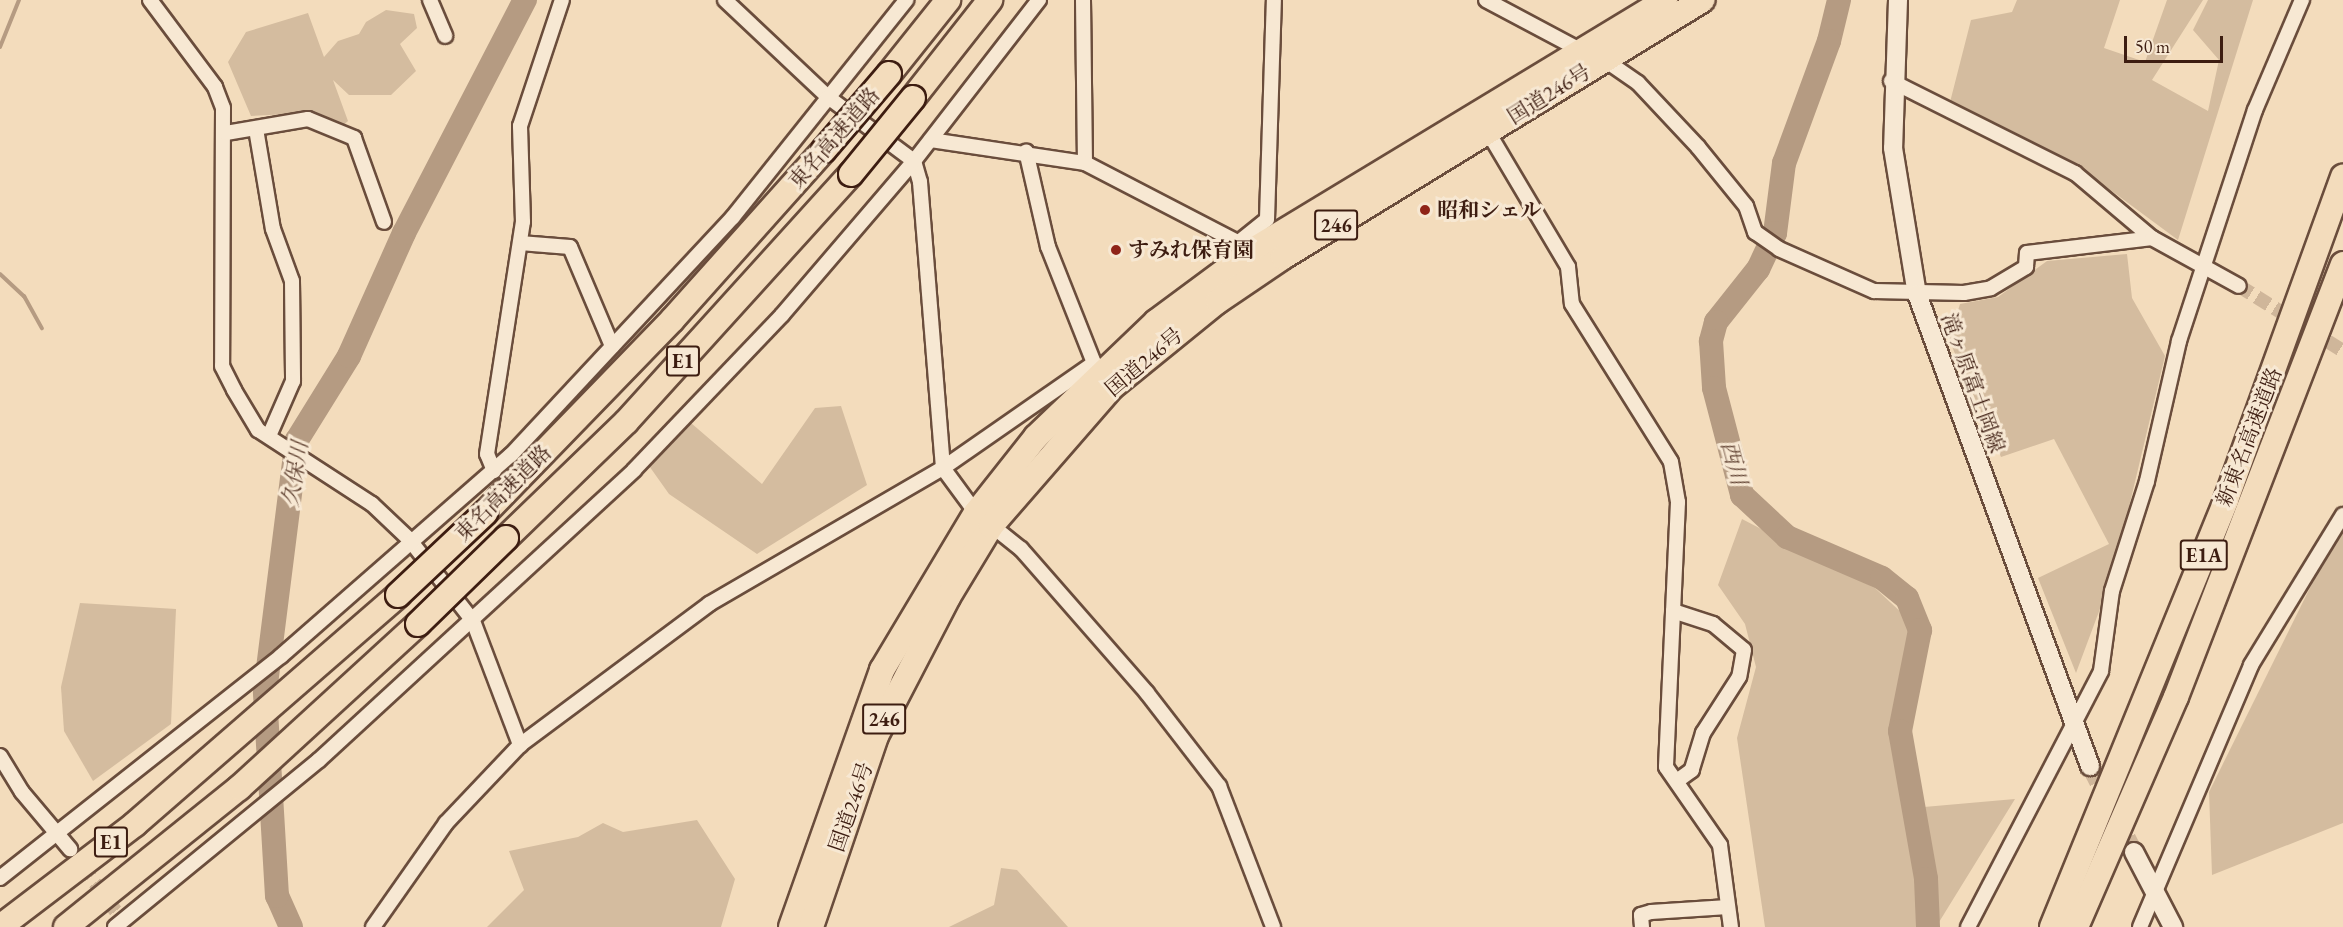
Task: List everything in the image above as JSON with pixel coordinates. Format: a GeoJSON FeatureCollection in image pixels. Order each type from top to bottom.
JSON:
{"type":"FeatureCollection","features":[{"type":"Feature","properties":{"kind":"highway","name":"東名高速道路"},"geometry":{"type":"LineString","coordinates":[[0,927],[219,752],[398,595],[485,513],[672,321],[824,150],[948,0]]}},
{"type":"Feature","properties":{"kind":"highway","name":"東名高速道路"},"geometry":{"type":"LineString","coordinates":[[66,927],[239,788],[300,733],[418,624],[634,414],[850,174],[990,0]]}},
{"type":"Feature","properties":{"kind":"highway","name":"国道246号"},"geometry":{"type":"LineString","coordinates":[[811,927],[876,736],[983,519],[1112,387],[1177,333],[1283,257],[1703,0]]}},
{"type":"Feature","properties":{"kind":"highway","name":"国道246号"},"geometry":{"type":"LineString","coordinates":[[791,927],[882,670],[1036,437],[1097,374],[1246,246],[1581,51],[1652,4]]}},
{"type":"Feature","properties":{"kind":"highway","name":"新東名高速道路"},"geometry":{"type":"LineString","coordinates":[[2052,927],[2226,500],[2343,177]]}},
{"type":"Feature","properties":{"kind":"highway","name":"新東名高速道路"},"geometry":{"type":"LineString","coordinates":[[2076,927],[2194,654],[2343,264]]}},
{"type":"Feature","properties":{"kind":"main road","name":"滝ヶ原富士岡線"},"geometry":{"type":"LineString","coordinates":[[1898,0],[1891,81],[1900,219],[1917,294],[2090,766]]}},
{"type":"Feature","properties":{"kind":"main road"},"geometry":{"type":"LineString","coordinates":[[2134,852],[2173,927]]}},
{"type":"Feature","properties":{"kind":"street"},"geometry":{"type":"LineString","coordinates":[[150,0],[215,87],[226,133],[222,366],[258,430],[372,504],[409,539],[473,621],[520,745]]}},
{"type":"Feature","properties":{"kind":"street"},"geometry":{"type":"LineString","coordinates":[[430,0],[445,36]]}},
{"type":"Feature","properties":{"kind":"street"},"geometry":{"type":"LineString","coordinates":[[494,471],[487,454],[520,243],[520,126],[562,0]]}},
{"type":"Feature","properties":{"kind":"street"},"geometry":{"type":"LineString","coordinates":[[725,0],[828,97],[914,161],[920,182],[943,468],[983,519],[1021,549],[1219,786],[1273,927]]}},
{"type":"Feature","properties":{"kind":"street"},"geometry":{"type":"LineString","coordinates":[[0,878],[280,656],[409,539],[494,471],[733,217],[906,0]]}},
{"type":"Feature","properties":{"kind":"street"},"geometry":{"type":"LineString","coordinates":[[120,922],[253,816],[473,621],[634,470],[782,315],[914,161],[1040,0]]}},
{"type":"Feature","properties":{"kind":"street"},"geometry":{"type":"LineString","coordinates":[[1083,0],[1085,162]]}},
{"type":"Feature","properties":{"kind":"street"},"geometry":{"type":"LineString","coordinates":[[931,140],[1026,151],[1085,162],[1246,246],[1268,219],[1274,0]]}},
{"type":"Feature","properties":{"kind":"street"},"geometry":{"type":"LineString","coordinates":[[1486,0],[1581,51],[1606,59],[1638,83],[1698,147],[1746,206],[1755,232],[1779,249],[1874,291],[1917,294],[1990,288],[2026,267],[2028,254],[2152,238]]}},
{"type":"Feature","properties":{"kind":"street"},"geometry":{"type":"LineString","coordinates":[[1968,927],[2101,670],[2112,591],[2147,481],[2179,340],[2255,110],[2302,0]]}},
{"type":"Feature","properties":{"kind":"street"},"geometry":{"type":"LineString","coordinates":[[1891,81],[2075,173],[2152,238],[2239,286]]}},
{"type":"Feature","properties":{"kind":"street"},"geometry":{"type":"LineString","coordinates":[[226,133],[308,120],[354,138],[384,222]]}},
{"type":"Feature","properties":{"kind":"street"},"geometry":{"type":"LineString","coordinates":[[256,129],[273,229],[292,281],[293,381],[269,436]]}},
{"type":"Feature","properties":{"kind":"street"},"geometry":{"type":"LineString","coordinates":[[1488,132],[1568,267],[1572,304],[1671,462],[1678,501],[1666,767],[1678,780],[1720,845],[1731,927]]}},
{"type":"Feature","properties":{"kind":"street"},"geometry":{"type":"LineString","coordinates":[[374,927],[446,823],[520,745],[709,604],[943,468],[1094,363],[1048,247],[1026,151]]}},
{"type":"Feature","properties":{"kind":"street"},"geometry":{"type":"LineString","coordinates":[[520,243],[570,247],[612,346]]}},
{"type":"Feature","properties":{"kind":"street"},"geometry":{"type":"LineString","coordinates":[[2140,927],[2251,665],[2343,515]]}},
{"type":"Feature","properties":{"kind":"street"},"geometry":{"type":"LineString","coordinates":[[1673,611],[1713,624],[1744,650],[1739,677],[1703,733],[1692,770],[1678,780]]}},
{"type":"Feature","properties":{"kind":"street"},"geometry":{"type":"LineString","coordinates":[[0,756],[70,849]]}},
{"type":"Feature","properties":{"kind":"street"},"geometry":{"type":"LineString","coordinates":[[1642,927],[1641,915],[1651,912],[1728,907]]}},
{"type":"Feature","properties":{"kind":"shaded area"},"geometry":{"type":"Polygon","coordinates":[[[2017,0],[2120,0],[2104,48],[2145,62],[2167,0],[2203,0],[2152,80],[2208,111],[2219,60],[2193,30],[2208,0],[2253,0],[2178,240],[2078,166],[1948,110],[1971,20],[2012,12],[2017,0]]]}},
{"type":"Feature","properties":{"kind":"shaded area"},"geometry":{"type":"Polygon","coordinates":[[[386,10],[414,14],[417,28],[400,44],[416,71],[391,95],[349,95],[333,80],[348,121],[340,128],[310,113],[251,116],[228,62],[246,32],[308,13],[324,57],[338,41],[359,34],[366,22],[386,10]]]}},
{"type":"Feature","properties":{"kind":"shaded area"},"geometry":{"type":"Polygon","coordinates":[[[2127,254],[2132,298],[2165,356],[2113,574],[2076,673],[2038,578],[2109,544],[2054,439],[2001,457],[1949,340],[1960,304],[1998,297],[2047,261],[2127,254]]]}},
{"type":"Feature","properties":{"kind":"shaded area"},"geometry":{"type":"Polygon","coordinates":[[[841,406],[867,485],[757,554],[669,494],[647,463],[691,423],[762,484],[815,408],[841,406]]]}},
{"type":"Feature","properties":{"kind":"shaded area"},"geometry":{"type":"Polygon","coordinates":[[[1742,519],[1875,588],[1920,630],[1900,731],[1924,807],[2015,799],[1936,927],[1765,927],[1737,738],[1756,667],[1745,624],[1718,585],[1742,519]]]}},
{"type":"Feature","properties":{"kind":"shaded area"},"geometry":{"type":"Polygon","coordinates":[[[2343,521],[2343,823],[2212,875],[2209,792],[2343,521]]]}},
{"type":"Feature","properties":{"kind":"shaded area"},"geometry":{"type":"Polygon","coordinates":[[[80,603],[176,609],[171,724],[93,781],[64,731],[61,687],[80,603]]]}},
{"type":"Feature","properties":{"kind":"shaded area"},"geometry":{"type":"Polygon","coordinates":[[[697,820],[735,879],[721,927],[487,927],[524,890],[509,851],[578,837],[603,823],[623,832],[697,820]]]}},
{"type":"Feature","properties":{"kind":"shaded area"},"geometry":{"type":"Polygon","coordinates":[[[1001,868],[1017,870],[1068,927],[949,927],[994,905],[1001,868]]]}},
{"type":"Feature","properties":{"kind":"waterway"},"geometry":{"type":"LineString","coordinates":[[0,47],[19,0]]}},
{"type":"Feature","properties":{"kind":"waterway","name":"久保川"},"geometry":{"type":"LineString","coordinates":[[291,927],[277,896],[265,692],[297,440],[349,356],[404,233],[525,0]]}},
{"type":"Feature","properties":{"kind":"waterway","name":"西川"},"geometry":{"type":"LineString","coordinates":[[1839,0],[1829,41],[1784,163],[1775,233],[1758,269],[1716,322],[1711,341],[1714,388],[1742,495],[1787,537],[1882,578],[1907,598],[1920,630],[1900,731],[1926,879],[1928,927]]}},
{"type":"Feature","properties":{"kind":"waterway"},"geometry":{"type":"LineString","coordinates":[[0,274],[24,296],[42,328]]}},
{"type":"Feature","properties":{"kind":"tunnel"},"geometry":{"type":"LineString","coordinates":[[2239,286],[2343,351]]}},
{"type":"Feature","properties":{"kind":"tunnel"},"geometry":{"type":"LineString","coordinates":[[2090,766],[2134,852]]}},
{"type":"Feature","properties":{"kind":"tunnel"},"geometry":{"type":"LineString","coordinates":[[70,849],[117,913]]}},
{"type":"Feature","properties":{"kind":"place","name":"昭和シェル"},"geometry":{"type":"Point","coordinates":[1425,210]}},
{"type":"Feature","properties":{"kind":"place","name":"すみれ保育園"},"geometry":{"type":"Point","coordinates":[1116,250]}}]}
